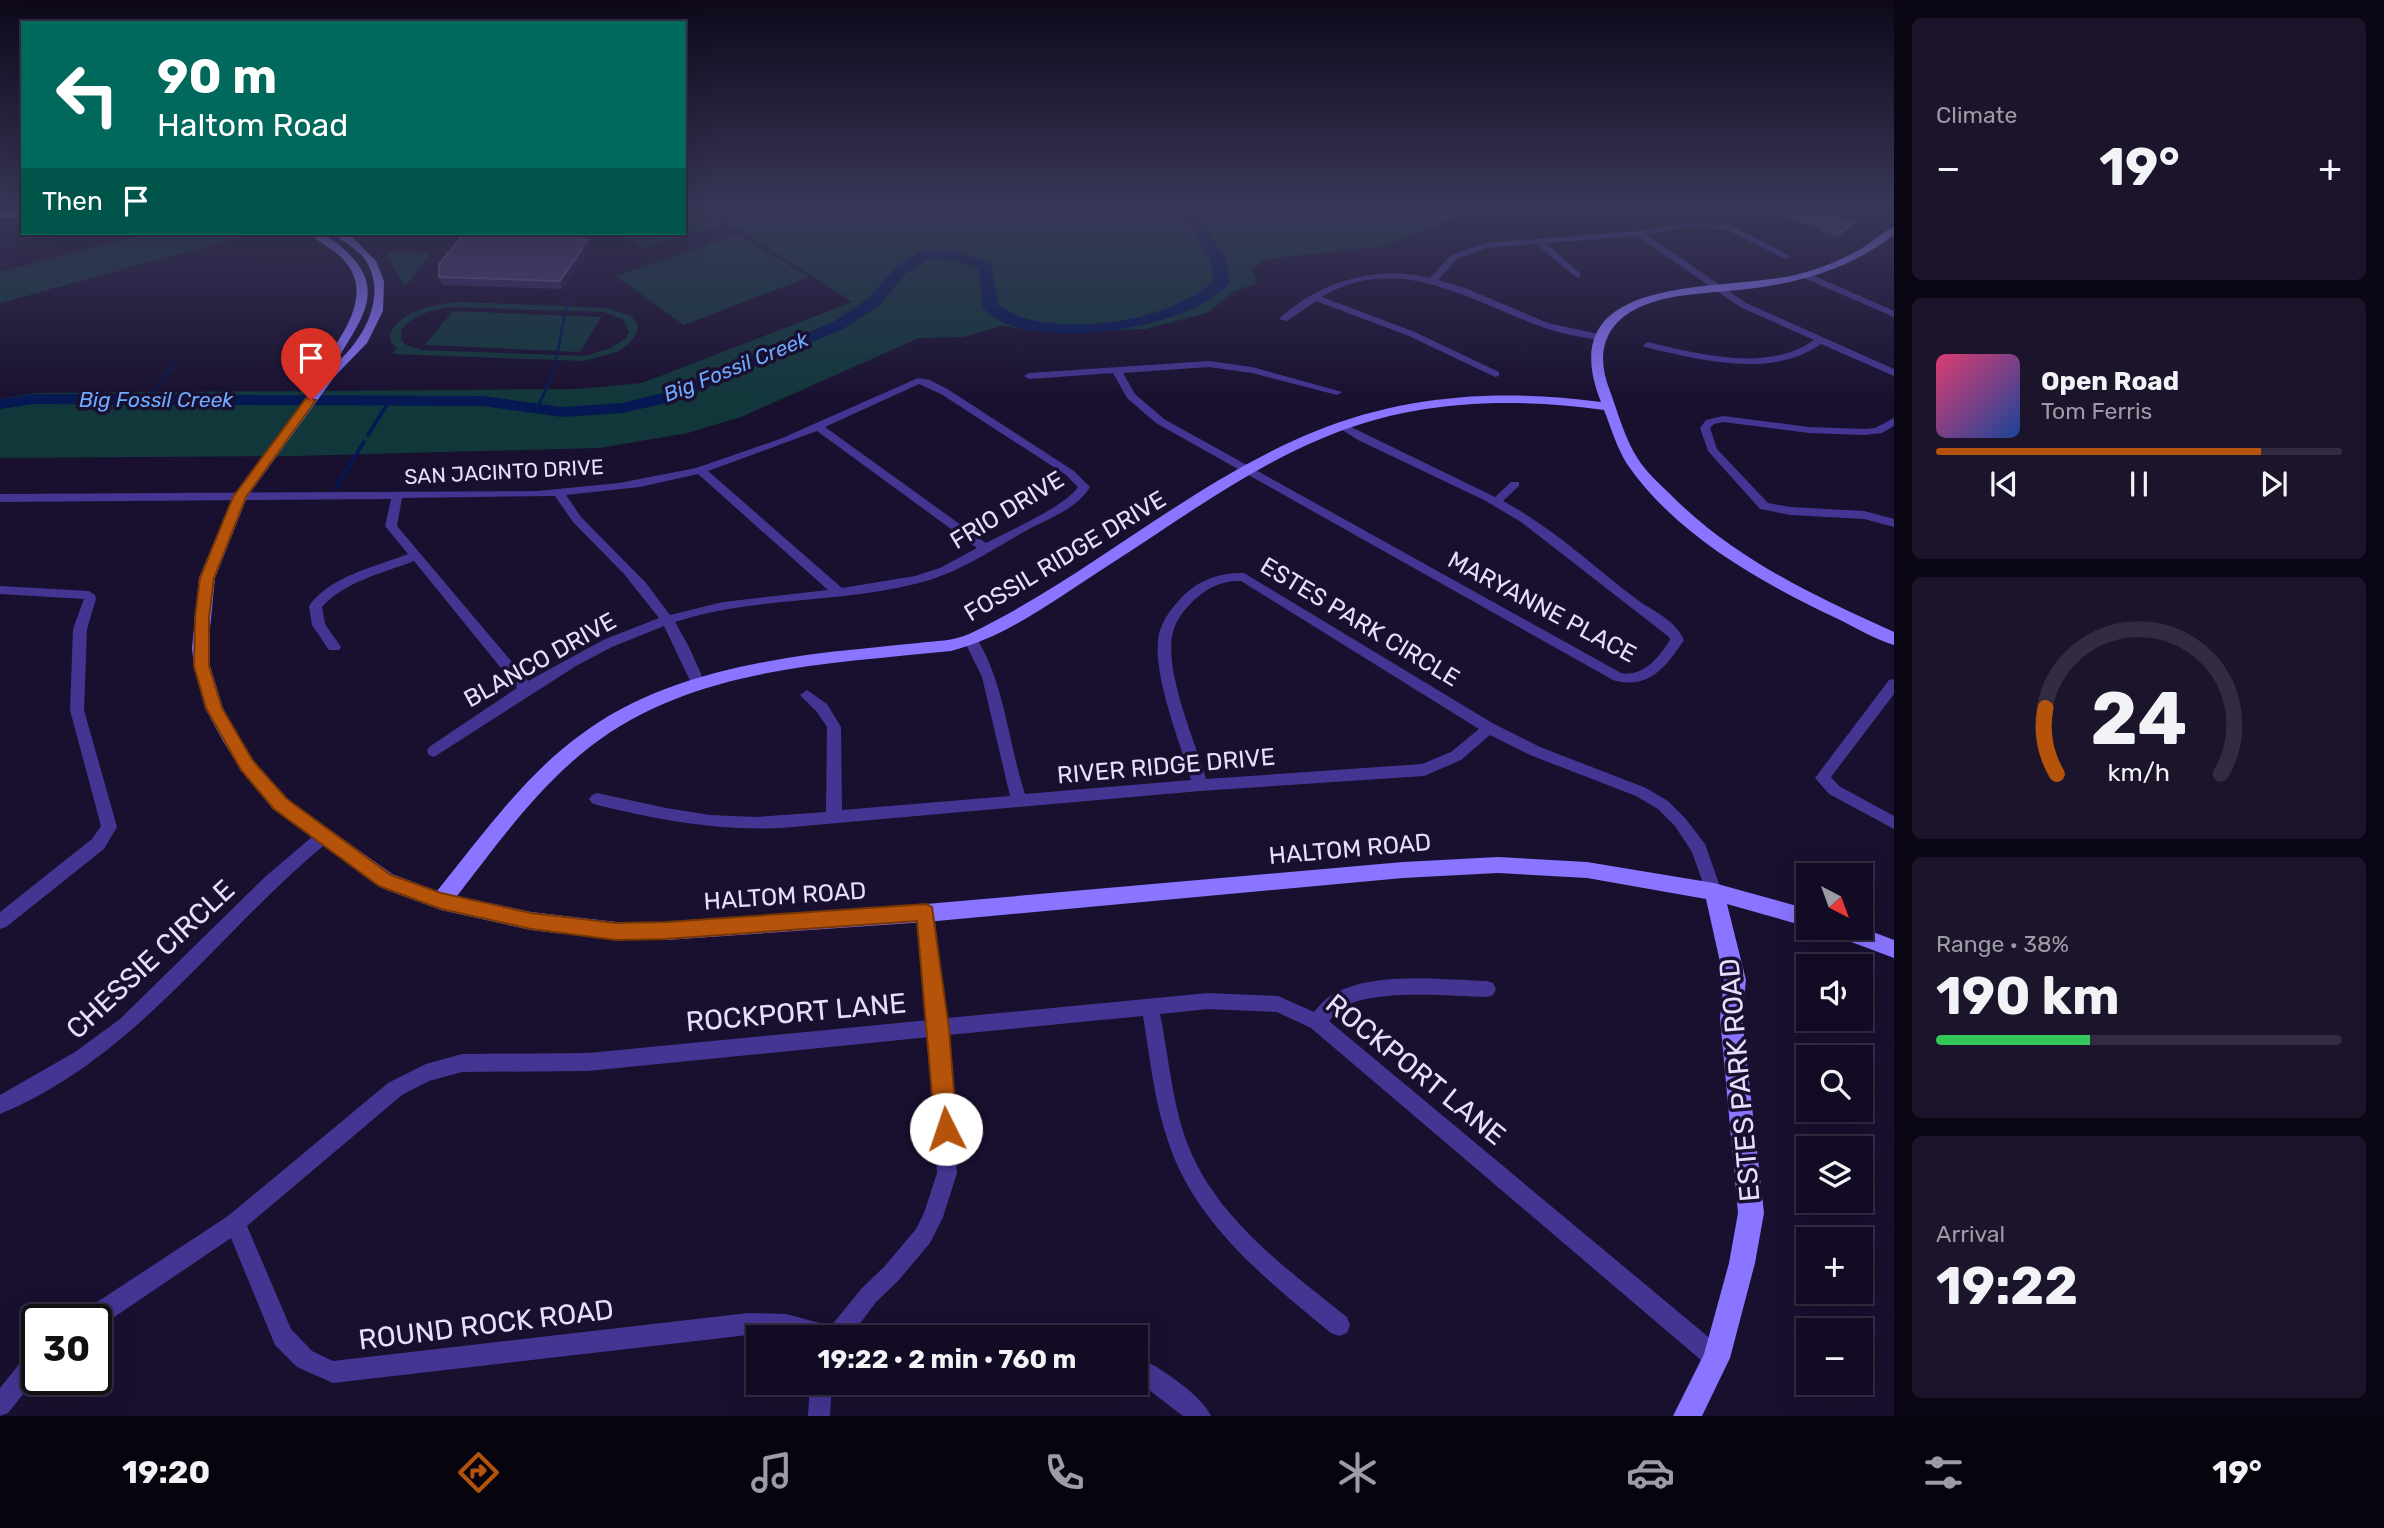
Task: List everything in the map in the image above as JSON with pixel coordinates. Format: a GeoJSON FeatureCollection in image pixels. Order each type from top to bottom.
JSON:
{"type":"FeatureCollection","features":[{"type":"Feature","properties":{"kind":"street"},"geometry":{"type":"LineString","coordinates":[[357,273],[361,282],[362,301],[380,297],[376,273]]}},
{"type":"Feature","properties":{"kind":"street"},"geometry":{"type":"LineString","coordinates":[[1434,279],[1438,273]]}},
{"type":"Feature","properties":{"kind":"street"},"geometry":{"type":"LineString","coordinates":[[1694,273],[1756,312],[1894,373]]}},
{"type":"Feature","properties":{"kind":"street"},"geometry":{"type":"LineString","coordinates":[[1816,273],[1670,294],[1642,302],[1609,321],[1600,337],[1594,357],[1596,372],[1633,462],[1679,513],[1743,561],[1781,584],[1894,639]]}},
{"type":"Feature","properties":{"kind":"street"},"geometry":{"type":"LineString","coordinates":[[1284,319],[1336,285],[1390,276],[1434,279],[1471,292],[1537,322],[1572,333],[1600,337]]}},
{"type":"Feature","properties":{"kind":"street"},"geometry":{"type":"LineString","coordinates":[[1807,276],[1894,314]]}},
{"type":"Feature","properties":{"kind":"street","name":"HALTOM ROAD"},"geometry":{"type":"LineString","coordinates":[[380,297],[376,315],[347,363],[331,373],[240,497],[207,578],[200,648],[202,666],[214,708],[247,765],[281,804],[385,880],[441,901],[531,921],[616,931],[926,912],[1403,870],[1498,865],[1587,870],[1714,892],[1796,914]]}},
{"type":"Feature","properties":{"kind":"street"},"geometry":{"type":"LineString","coordinates":[[1315,298],[1412,334],[1494,374]]}},
{"type":"Feature","properties":{"kind":"street","name":"HALTOM ROAD"},"geometry":{"type":"LineString","coordinates":[[331,373],[329,363],[351,334],[362,301]]}},
{"type":"Feature","properties":{"kind":"street"},"geometry":{"type":"LineString","coordinates":[[1648,345],[1720,358],[1760,360],[1788,357],[1807,350],[1819,341]]}},
{"type":"Feature","properties":{"kind":"street"},"geometry":{"type":"LineString","coordinates":[[1029,376],[1223,365],[1337,392]]}},
{"type":"Feature","properties":{"kind":"street","name":"MARYANNE PLACE"},"geometry":{"type":"LineString","coordinates":[[1116,369],[1131,396],[1146,412],[1618,677],[1636,680],[1651,671],[1677,640],[1674,631],[1635,604],[1530,521],[1341,426]]}},
{"type":"Feature","properties":{"kind":"street","name":"SAN JACINTO DRIVE"},"geometry":{"type":"LineString","coordinates":[[240,497],[559,493],[604,488],[700,470],[818,428],[918,381]]}},
{"type":"Feature","properties":{"kind":"street","name":"FRIO DRIVE"},"geometry":{"type":"LineString","coordinates":[[840,593],[876,589],[926,578],[1063,506],[1080,494],[1084,487],[1070,473],[945,392],[918,381]]}},
{"type":"Feature","properties":{"kind":"street","name":"FOSSIL RIDGE DRIVE"},"geometry":{"type":"LineString","coordinates":[[441,901],[544,778],[588,738],[625,716],[698,683],[770,666],[951,645],[971,640],[1112,556],[1247,469],[1341,426],[1416,408],[1492,399],[1569,401],[1610,407]]}},
{"type":"Feature","properties":{"kind":"street"},"geometry":{"type":"LineString","coordinates":[[1894,438],[1878,431],[1809,430],[1723,419],[1710,422],[1705,428],[1712,449],[1764,506],[1790,512],[1820,511],[1864,515],[1894,523]]}},
{"type":"Feature","properties":{"kind":"street"},"geometry":{"type":"LineString","coordinates":[[1878,431],[1894,421]]}},
{"type":"Feature","properties":{"kind":"street"},"geometry":{"type":"LineString","coordinates":[[818,428],[986,548]]}},
{"type":"Feature","properties":{"kind":"street"},"geometry":{"type":"LineString","coordinates":[[700,470],[840,593]]}},
{"type":"Feature","properties":{"kind":"street"},"geometry":{"type":"LineString","coordinates":[[1496,502],[1515,484]]}},
{"type":"Feature","properties":{"kind":"street"},"geometry":{"type":"LineString","coordinates":[[559,493],[576,520],[631,573],[669,620],[698,683]]}},
{"type":"Feature","properties":{"kind":"street"},"geometry":{"type":"LineString","coordinates":[[397,496],[391,526],[527,690]]}},
{"type":"Feature","properties":{"kind":"street"},"geometry":{"type":"LineString","coordinates":[[0,498],[240,497]]}},
{"type":"Feature","properties":{"kind":"street"},"geometry":{"type":"LineString","coordinates":[[334,647],[319,625],[315,606],[318,600],[415,556]]}},
{"type":"Feature","properties":{"kind":"street","name":"ESTES PARK CIRCLE"},"geometry":{"type":"LineString","coordinates":[[1200,785],[1164,667],[1165,637],[1168,623],[1184,601],[1203,586],[1233,576],[1254,581],[1489,728],[1535,751]]}},
{"type":"Feature","properties":{"kind":"street"},"geometry":{"type":"LineString","coordinates":[[0,590],[89,595],[80,629],[77,710],[109,827],[98,844],[0,922]]}},
{"type":"Feature","properties":{"kind":"street","name":"BLANCO DRIVE"},"geometry":{"type":"LineString","coordinates":[[434,751],[482,717],[602,647],[669,620],[720,606],[840,593]]}},
{"type":"Feature","properties":{"kind":"street"},"geometry":{"type":"LineString","coordinates":[[971,640],[983,657],[991,679],[1003,743],[1018,800]]}},
{"type":"Feature","properties":{"kind":"street"},"geometry":{"type":"LineString","coordinates":[[1894,684],[1822,778],[1834,790],[1894,823]]}},
{"type":"Feature","properties":{"kind":"street"},"geometry":{"type":"LineString","coordinates":[[807,695],[822,708],[834,727],[834,817]]}},
{"type":"Feature","properties":{"kind":"street","name":"RIVER RIDGE DRIVE"},"geometry":{"type":"LineString","coordinates":[[597,799],[676,818],[744,825],[1200,785],[1424,771],[1456,756],[1489,728]]}},
{"type":"Feature","properties":{"kind":"street","name":"ESTES PARK ROAD"},"geometry":{"type":"LineString","coordinates":[[1535,751],[1641,792],[1663,805],[1680,822],[1699,849],[1714,892],[1735,980],[1731,1018],[1751,1213],[1742,1263],[1716,1357],[1687,1416]]}},
{"type":"Feature","properties":{"kind":"street","name":"CHESSIE CIRCLE"},"geometry":{"type":"LineString","coordinates":[[0,1105],[79,1061],[128,1023],[290,862],[324,835]]}},
{"type":"Feature","properties":{"kind":"street"},"geometry":{"type":"LineString","coordinates":[[843,1325],[911,1252],[933,1217],[942,1195],[948,1154],[939,1029],[926,912]]}},
{"type":"Feature","properties":{"kind":"street"},"geometry":{"type":"LineString","coordinates":[[1870,940],[1894,949]]}},
{"type":"Feature","properties":{"kind":"street"},"geometry":{"type":"LineString","coordinates":[[1317,1022],[1338,1000],[1361,993],[1391,989],[1487,989]]}},
{"type":"Feature","properties":{"kind":"street","name":"ROCKPORT LANE"},"geometry":{"type":"LineString","coordinates":[[112,1305],[235,1223],[395,1089],[426,1073],[450,1066],[462,1063],[588,1062],[1208,1001],[1242,1001],[1278,1004],[1317,1022],[1716,1357]]}},
{"type":"Feature","properties":{"kind":"street"},"geometry":{"type":"LineString","coordinates":[[1150,1008],[1182,1153],[1193,1172],[1230,1230],[1277,1274],[1339,1325]]}},
{"type":"Feature","properties":{"kind":"street","name":"ROUND ROCK ROAD"},"geometry":{"type":"LineString","coordinates":[[235,1223],[283,1337],[293,1351],[311,1365],[333,1372],[748,1324],[786,1325]]}},
{"type":"Feature","properties":{"kind":"street"},"geometry":{"type":"LineString","coordinates":[[1148,1375],[1200,1416]]}},
{"type":"Feature","properties":{"kind":"street"},"geometry":{"type":"LineString","coordinates":[[0,1405],[21,1379]]}},
{"type":"Feature","properties":{"kind":"street"},"geometry":{"type":"LineString","coordinates":[[819,1416],[820,1395]]}},
{"type":"Feature","properties":{"kind":"green space"},"geometry":{"type":"Polygon","coordinates":[[[0,273],[109,273],[0,303],[0,273]]]}},
{"type":"Feature","properties":{"kind":"green space"},"geometry":{"type":"Polygon","coordinates":[[[397,273],[415,273],[405,287],[397,273]]]}},
{"type":"Feature","properties":{"kind":"green space"},"geometry":{"type":"Polygon","coordinates":[[[624,273],[803,273],[809,277],[684,325],[616,276],[624,273]]]}},
{"type":"Feature","properties":{"kind":"green space"},"geometry":{"type":"Polygon","coordinates":[[[807,273],[1253,273],[1257,283],[1233,292],[1207,313],[1146,329],[1052,333],[1001,326],[964,337],[919,338],[741,417],[688,433],[599,448],[294,456],[0,458],[0,399],[35,393],[577,389],[642,383],[852,302],[807,273]]]}},
{"type":"Feature","properties":{"kind":"green space"},"geometry":{"type":"Polygon","coordinates":[[[459,302],[607,308],[631,316],[637,323],[638,331],[629,344],[617,352],[584,361],[392,354],[397,349],[391,342],[390,334],[402,319],[430,307],[459,302]],[[450,307],[411,320],[401,330],[401,340],[406,345],[422,350],[584,356],[611,348],[625,339],[629,332],[623,319],[603,312],[450,307]]]}},
{"type":"Feature","properties":{"kind":"green space"},"geometry":{"type":"Polygon","coordinates":[[[453,311],[601,317],[580,352],[425,345],[453,311]]]}},
{"type":"Feature","properties":{"kind":"building"},"geometry":{"type":"Polygon","coordinates":[[[439,273],[565,273],[560,281],[439,277],[439,273]]]}},
{"type":"Feature","properties":{"kind":"waterway","name":"Big Fossil Creek"},"geometry":{"type":"LineString","coordinates":[[0,404],[34,399],[483,401],[562,412],[622,408],[669,397],[839,325],[875,301],[898,273]]}},
{"type":"Feature","properties":{"kind":"waterway","name":"Big Fossil Creek"},"geometry":{"type":"LineString","coordinates":[[987,273],[991,308],[1020,322],[1069,328],[1127,324],[1182,309],[1204,298],[1221,283],[1220,273]]}},
{"type":"Feature","properties":{"kind":"waterway"},"geometry":{"type":"LineString","coordinates":[[555,365],[568,298]]}},
{"type":"Feature","properties":{"kind":"waterway"},"geometry":{"type":"LineString","coordinates":[[146,400],[176,362]]}},
{"type":"Feature","properties":{"kind":"waterway"},"geometry":{"type":"LineString","coordinates":[[539,405],[554,371]]}},
{"type":"Feature","properties":{"kind":"waterway"},"geometry":{"type":"LineString","coordinates":[[368,435],[388,403]]}},
{"type":"Feature","properties":{"kind":"waterway","name":"Big Fossil Creek"},"geometry":{"type":"LineString","coordinates":[[537,409],[539,405]]}},
{"type":"Feature","properties":{"kind":"waterway"},"geometry":{"type":"LineString","coordinates":[[335,489],[364,442]]}},
{"type":"Feature","properties":{"kind":"route"},"geometry":{"type":"LineString","coordinates":[[311,400],[240,497],[207,578],[200,648],[202,666],[214,708],[247,765],[281,804],[385,880],[441,901],[531,921],[616,931],[666,930],[926,912],[939,1029],[946,1129]]}}]}
